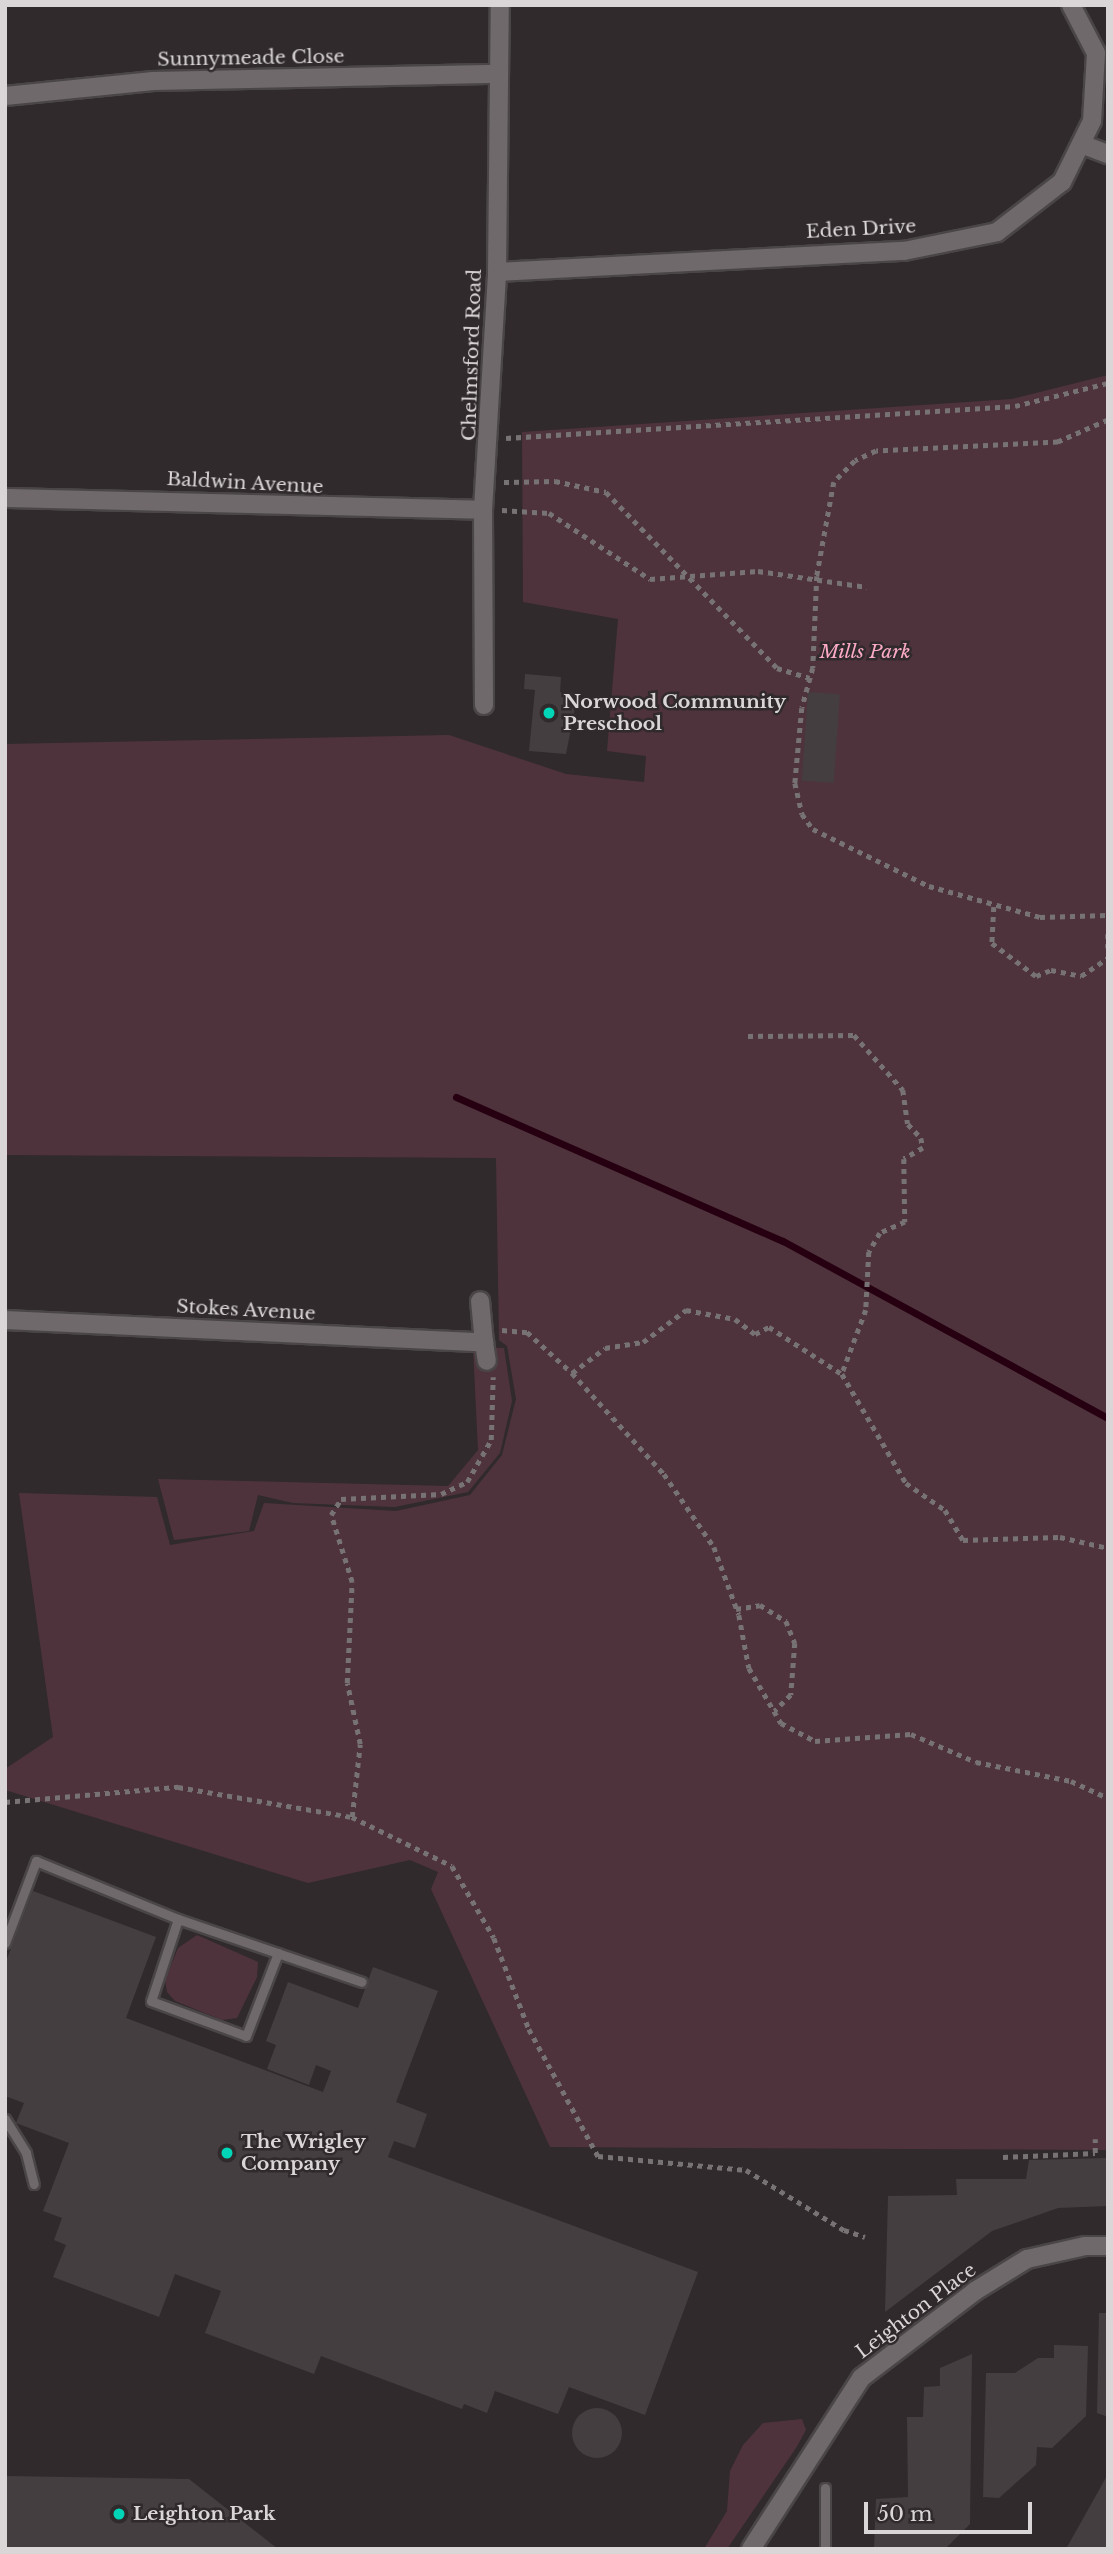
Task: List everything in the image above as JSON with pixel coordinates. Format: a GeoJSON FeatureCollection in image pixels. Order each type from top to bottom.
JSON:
{"type":"FeatureCollection","features":[{"type":"Feature","properties":{"kind":"street","name":"Chelmsford Road"},"geometry":{"type":"LineString","coordinates":[[484,705],[483,510],[491,438],[497,272],[500,5]]}},
{"type":"Feature","properties":{"kind":"street","name":"Eden Drive"},"geometry":{"type":"LineString","coordinates":[[497,272],[904,251],[997,232],[1062,182],[1084,145],[1093,121],[1096,53],[1072,5]]}},
{"type":"Feature","properties":{"kind":"street","name":"Sunnymeade Close"},"geometry":{"type":"LineString","coordinates":[[5,96],[153,81],[499,74]]}},
{"type":"Feature","properties":{"kind":"street"},"geometry":{"type":"LineString","coordinates":[[1084,145],[1108,154]]}},
{"type":"Feature","properties":{"kind":"street","name":"Baldwin Avenue"},"geometry":{"type":"LineString","coordinates":[[5,498],[483,510]]}},
{"type":"Feature","properties":{"kind":"street"},"geometry":{"type":"LineString","coordinates":[[480,1301],[487,1361]]}},
{"type":"Feature","properties":{"kind":"street","name":"Stokes Avenue"},"geometry":{"type":"LineString","coordinates":[[5,1320],[484,1343]]}},
{"type":"Feature","properties":{"kind":"street","name":"Leighton Place"},"geometry":{"type":"LineString","coordinates":[[751,2549],[861,2378],[975,2291],[1027,2259],[1085,2246],[1108,2246]]}},
{"type":"Feature","properties":{"kind":"lane"},"geometry":{"type":"LineString","coordinates":[[5,1943],[36,1861],[178,1919],[362,1983]]}},
{"type":"Feature","properties":{"kind":"lane"},"geometry":{"type":"LineString","coordinates":[[178,1919],[151,2001],[246,2036],[278,1953]]}},
{"type":"Feature","properties":{"kind":"lane"},"geometry":{"type":"LineString","coordinates":[[5,2119],[26,2153],[34,2184]]}},
{"type":"Feature","properties":{"kind":"lane"},"geometry":{"type":"LineString","coordinates":[[825,2488],[825,2549]]}},
{"type":"Feature","properties":{"kind":"path"},"geometry":{"type":"LineString","coordinates":[[491,438],[1015,407],[1108,383]]}},
{"type":"Feature","properties":{"kind":"path"},"geometry":{"type":"LineString","coordinates":[[1108,420],[1058,442],[904,447],[855,461],[834,482],[817,576],[810,678],[795,783],[802,814],[813,829],[929,886],[994,907],[1066,919],[1108,915]]}},
{"type":"Feature","properties":{"kind":"path"},"geometry":{"type":"LineString","coordinates":[[501,482],[555,481],[606,492],[777,668],[810,678]]}},
{"type":"Feature","properties":{"kind":"path"},"geometry":{"type":"LineString","coordinates":[[483,510],[549,513],[650,579],[693,580],[746,571],[817,576],[867,587]]}},
{"type":"Feature","properties":{"kind":"path"},"geometry":{"type":"LineString","coordinates":[[994,907],[992,943],[1036,976],[1051,970],[1081,976],[1108,958]]}},
{"type":"Feature","properties":{"kind":"path"},"geometry":{"type":"LineString","coordinates":[[1108,934],[1108,948]]}},
{"type":"Feature","properties":{"kind":"path"},"geometry":{"type":"LineString","coordinates":[[748,1036],[854,1035],[903,1090],[908,1124],[921,1138],[923,1148],[904,1159],[905,1222],[880,1233],[869,1252],[866,1310],[842,1374]]}},
{"type":"Feature","properties":{"kind":"path"},"geometry":{"type":"LineString","coordinates":[[572,1373],[604,1348],[643,1342],[686,1310],[735,1319],[755,1334],[769,1328],[842,1374],[906,1483],[945,1510],[963,1541],[1060,1537],[1108,1548]]}},
{"type":"Feature","properties":{"kind":"path"},"geometry":{"type":"LineString","coordinates":[[484,1343],[506,1327],[527,1332],[572,1373],[664,1474],[714,1547],[736,1609],[749,1668],[781,1723],[815,1741],[911,1734],[976,1762],[1071,1781],[1108,1798]]}},
{"type":"Feature","properties":{"kind":"path"},"geometry":{"type":"LineString","coordinates":[[352,1817],[360,1744],[347,1683],[352,1582],[331,1516],[341,1499],[441,1494],[467,1482],[491,1440],[495,1383],[487,1361]]}},
{"type":"Feature","properties":{"kind":"path"},"geometry":{"type":"LineString","coordinates":[[736,1609],[760,1605],[786,1621],[795,1643],[791,1695],[775,1711]]}},
{"type":"Feature","properties":{"kind":"path"},"geometry":{"type":"LineString","coordinates":[[5,1802],[178,1787],[352,1817],[452,1866],[494,1938],[529,2028],[598,2156],[746,2170],[844,2230],[864,2237]]}},
{"type":"Feature","properties":{"kind":"path"},"geometry":{"type":"LineString","coordinates":[[1003,2157],[1095,2153],[1095,2139]]}},
{"type":"Feature","properties":{"kind":"green space","name":"Mills Park"},"geometry":{"type":"Polygon","coordinates":[[[1108,375],[1108,2150],[550,2147],[431,1889],[438,1872],[410,1860],[308,1883],[5,1790],[5,1769],[53,1737],[19,1493],[157,1497],[170,1545],[254,1531],[264,1503],[396,1511],[470,1495],[502,1455],[516,1399],[507,1346],[499,1340],[496,1158],[5,1155],[5,744],[449,735],[566,774],[644,782],[646,756],[607,751],[618,619],[523,602],[522,432],[1012,399],[1108,375]]]}},
{"type":"Feature","properties":{"kind":"green space"},"geometry":{"type":"Polygon","coordinates":[[[473,1347],[504,1348],[512,1401],[500,1453],[468,1492],[395,1507],[293,1503],[258,1495],[249,1531],[174,1540],[158,1479],[448,1486],[478,1450],[473,1347]]]}},
{"type":"Feature","properties":{"kind":"green space"},"geometry":{"type":"Polygon","coordinates":[[[197,1935],[258,1962],[257,1977],[237,2018],[222,2020],[175,2001],[167,1992],[165,1980],[178,1948],[197,1935]]]}},
{"type":"Feature","properties":{"kind":"green space"},"geometry":{"type":"Polygon","coordinates":[[[802,2419],[806,2430],[796,2448],[727,2549],[704,2549],[727,2511],[730,2471],[743,2445],[763,2423],[802,2419]]]}},
{"type":"Feature","properties":{"kind":"building"},"geometry":{"type":"Polygon","coordinates":[[[525,674],[561,677],[560,692],[578,693],[566,754],[529,751],[535,690],[524,689],[525,674]]]}},
{"type":"Feature","properties":{"kind":"building"},"geometry":{"type":"Polygon","coordinates":[[[808,692],[840,694],[834,783],[802,781],[808,692]]]}},
{"type":"Feature","properties":{"kind":"building","name":"The Wrigley Company"},"geometry":{"type":"Polygon","coordinates":[[[33,1891],[156,1937],[126,2018],[323,2092],[331,2071],[316,2065],[309,2085],[267,2069],[276,2045],[266,2041],[288,1982],[358,2008],[373,1967],[438,1991],[396,2102],[427,2114],[415,2148],[394,2141],[388,2157],[698,2272],[645,2415],[569,2387],[558,2414],[495,2391],[487,2413],[464,2404],[462,2409],[321,2356],[314,2374],[205,2333],[221,2291],[175,2274],[159,2317],[53,2277],[66,2245],[54,2240],[62,2218],[43,2211],[69,2143],[16,2123],[24,2103],[5,2096],[5,1964],[33,1891]]]}},
{"type":"Feature","properties":{"kind":"building"},"geometry":{"type":"Polygon","coordinates":[[[1108,2158],[1108,2206],[1058,2208],[992,2231],[885,2312],[888,2196],[957,2195],[956,2179],[1026,2179],[1029,2160],[1108,2158]]]}},
{"type":"Feature","properties":{"kind":"building"},"geometry":{"type":"Polygon","coordinates":[[[1099,2313],[1108,2313],[1108,2417],[1097,2413],[1099,2313]]]}},
{"type":"Feature","properties":{"kind":"building"},"geometry":{"type":"Polygon","coordinates":[[[1054,2345],[1088,2346],[1086,2416],[1052,2448],[1037,2447],[1036,2465],[999,2498],[983,2497],[986,2373],[1015,2373],[1038,2358],[1054,2358],[1054,2345]]]}},
{"type":"Feature","properties":{"kind":"building"},"geometry":{"type":"Polygon","coordinates":[[[972,2354],[970,2524],[945,2549],[874,2549],[876,2499],[908,2497],[907,2417],[923,2417],[924,2387],[940,2386],[940,2368],[972,2354]]]}},
{"type":"Feature","properties":{"kind":"building"},"geometry":{"type":"Polygon","coordinates":[[[597,2408],[615,2415],[622,2433],[615,2451],[597,2458],[579,2451],[572,2433],[579,2415],[597,2408]]]}},
{"type":"Feature","properties":{"kind":"building"},"geometry":{"type":"Polygon","coordinates":[[[1108,2474],[1108,2549],[1066,2549],[1108,2474]]]}},
{"type":"Feature","properties":{"kind":"building","name":"Leighton Park"},"geometry":{"type":"Polygon","coordinates":[[[5,2476],[189,2479],[278,2549],[5,2549],[5,2476]]]}},
{"type":"Feature","properties":{"kind":"waterway"},"geometry":{"type":"LineString","coordinates":[[456,1097],[783,1241],[1108,1418]]}},
{"type":"Feature","properties":{"kind":"place","name":"Norwood Community Preschool"},"geometry":{"type":"Point","coordinates":[549,713]}},
{"type":"Feature","properties":{"kind":"place","name":"The Wrigley Company"},"geometry":{"type":"Point","coordinates":[227,2153]}},
{"type":"Feature","properties":{"kind":"place","name":"Leighton Park"},"geometry":{"type":"Point","coordinates":[119,2514]}}]}
